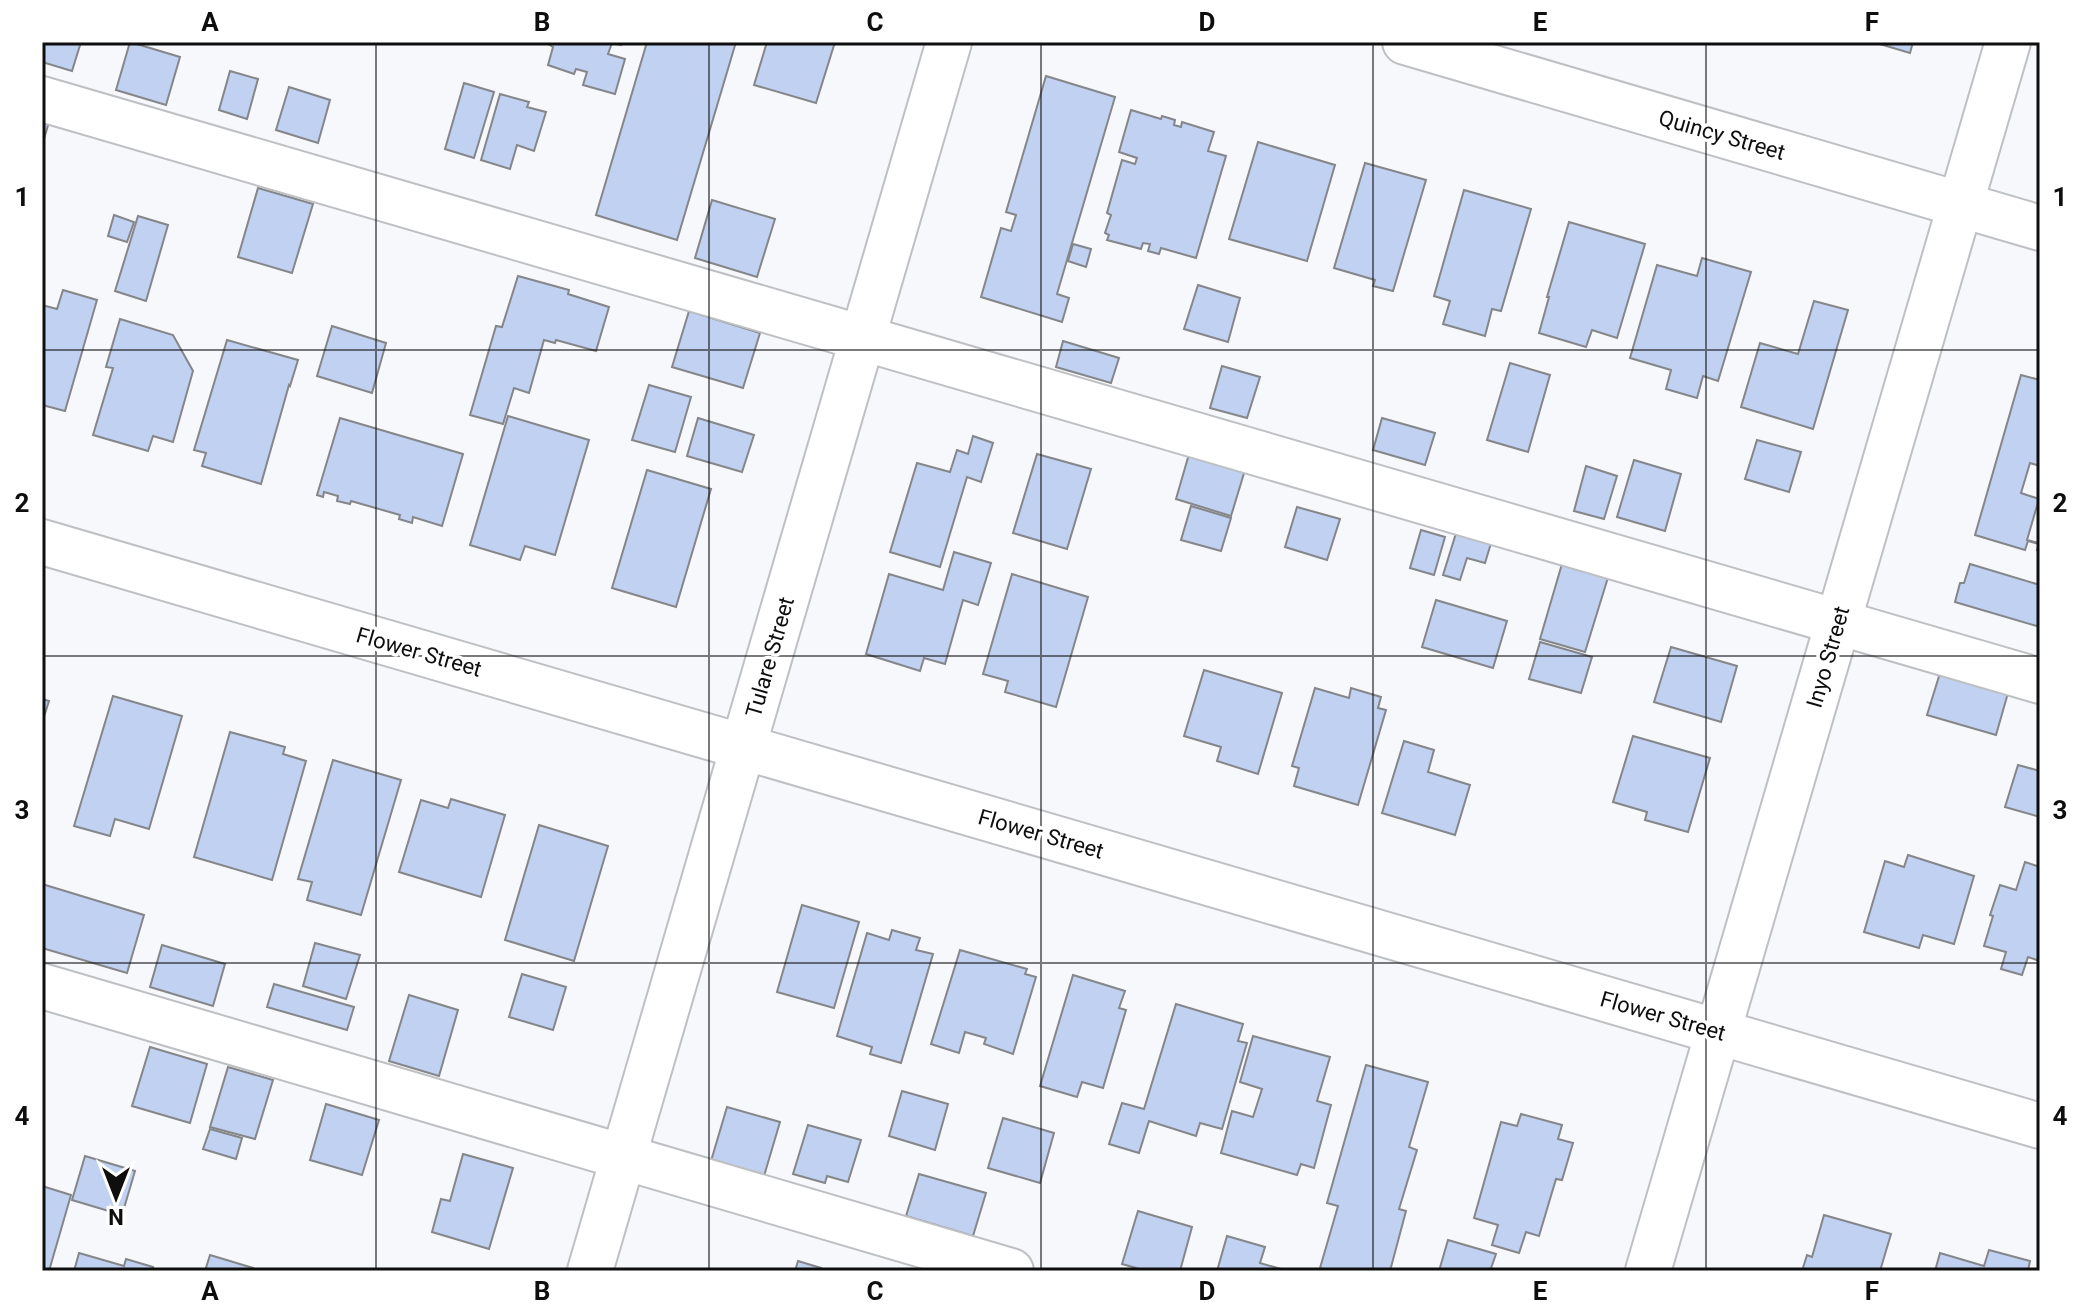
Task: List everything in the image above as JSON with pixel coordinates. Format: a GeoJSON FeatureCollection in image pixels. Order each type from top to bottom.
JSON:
{"type":"FeatureCollection","features":[{"type":"Feature","properties":{"kind":"street","name":"Tulare Street"},"geometry":{"type":"LineString","coordinates":[[590,1271],[949,42]]}},
{"type":"Feature","properties":{"kind":"street","name":"Quincy Street"},"geometry":{"type":"LineString","coordinates":[[1405,42],[2040,228]]}},
{"type":"Feature","properties":{"kind":"street","name":"Inyo Street"},"geometry":{"type":"LineString","coordinates":[[1648,1271],[2008,42]]}},
{"type":"Feature","properties":{"kind":"street"},"geometry":{"type":"LineString","coordinates":[[42,99],[2040,681]]}},
{"type":"Feature","properties":{"kind":"street","name":"Flower Street"},"geometry":{"type":"LineString","coordinates":[[42,542],[2040,1126]]}},
{"type":"Feature","properties":{"kind":"street"},"geometry":{"type":"LineString","coordinates":[[42,986],[1011,1271]]}},
{"type":"Feature","properties":{"kind":"building"},"geometry":{"type":"Polygon","coordinates":[[[42,42],[81,42],[72,71],[42,62],[42,42]]]}},
{"type":"Feature","properties":{"kind":"building"},"geometry":{"type":"Polygon","coordinates":[[[130,42],[180,57],[166,105],[116,90],[130,42]]]}},
{"type":"Feature","properties":{"kind":"building"},"geometry":{"type":"Polygon","coordinates":[[[548,42],[622,42],[621,45],[612,43],[608,54],[625,59],[615,94],[583,85],[587,72],[576,69],[574,74],[548,65],[553,47],[548,42]]]}},
{"type":"Feature","properties":{"kind":"building"},"geometry":{"type":"Polygon","coordinates":[[[647,42],[736,42],[677,240],[596,215],[647,42]]]}},
{"type":"Feature","properties":{"kind":"building"},"geometry":{"type":"Polygon","coordinates":[[[767,42],[835,42],[816,103],[754,85],[767,42]]]}},
{"type":"Feature","properties":{"kind":"building"},"geometry":{"type":"Polygon","coordinates":[[[1873,42],[1913,42],[1910,53],[1873,42]]]}},
{"type":"Feature","properties":{"kind":"building"},"geometry":{"type":"Polygon","coordinates":[[[230,71],[258,79],[247,119],[219,110],[230,71]]]}},
{"type":"Feature","properties":{"kind":"building"},"geometry":{"type":"Polygon","coordinates":[[[1046,76],[1115,97],[1057,294],[1069,298],[1062,322],[981,297],[1001,228],[1011,231],[1016,215],[1006,212],[1046,76]]]}},
{"type":"Feature","properties":{"kind":"building"},"geometry":{"type":"Polygon","coordinates":[[[464,83],[494,92],[474,158],[445,149],[464,83]]]}},
{"type":"Feature","properties":{"kind":"building"},"geometry":{"type":"Polygon","coordinates":[[[289,87],[330,100],[318,143],[276,130],[289,87]]]}},
{"type":"Feature","properties":{"kind":"building"},"geometry":{"type":"Polygon","coordinates":[[[500,94],[529,102],[527,107],[546,112],[534,151],[517,145],[510,169],[481,160],[500,94]]]}},
{"type":"Feature","properties":{"kind":"building"},"geometry":{"type":"Polygon","coordinates":[[[1131,110],[1175,120],[1174,125],[1181,127],[1182,122],[1214,132],[1208,151],[1226,156],[1196,258],[1161,248],[1159,254],[1148,251],[1150,244],[1143,243],[1141,249],[1107,240],[1109,235],[1105,233],[1111,215],[1107,213],[1122,160],[1135,164],[1137,158],[1119,152],[1131,110]]]}},
{"type":"Feature","properties":{"kind":"building"},"geometry":{"type":"Polygon","coordinates":[[[42,120],[49,122],[42,146],[42,120]]]}},
{"type":"Feature","properties":{"kind":"building"},"geometry":{"type":"Polygon","coordinates":[[[1258,142],[1335,165],[1307,261],[1229,239],[1258,142]]]}},
{"type":"Feature","properties":{"kind":"building"},"geometry":{"type":"Polygon","coordinates":[[[1365,163],[1426,180],[1393,291],[1373,286],[1375,280],[1334,268],[1365,163]]]}},
{"type":"Feature","properties":{"kind":"building"},"geometry":{"type":"Polygon","coordinates":[[[258,188],[313,204],[292,273],[238,257],[258,188]]]}},
{"type":"Feature","properties":{"kind":"building"},"geometry":{"type":"Polygon","coordinates":[[[1464,190],[1531,209],[1501,311],[1492,309],[1485,336],[1443,324],[1450,301],[1434,296],[1464,190]]]}},
{"type":"Feature","properties":{"kind":"building"},"geometry":{"type":"Polygon","coordinates":[[[712,200],[775,219],[757,277],[695,258],[712,200]]]}},
{"type":"Feature","properties":{"kind":"building"},"geometry":{"type":"Polygon","coordinates":[[[114,215],[134,222],[127,242],[108,236],[114,215]]]}},
{"type":"Feature","properties":{"kind":"building"},"geometry":{"type":"Polygon","coordinates":[[[138,216],[168,225],[146,301],[115,291],[138,216]]]}},
{"type":"Feature","properties":{"kind":"building"},"geometry":{"type":"Polygon","coordinates":[[[1569,222],[1645,244],[1617,338],[1592,330],[1586,347],[1539,333],[1569,222]]]}},
{"type":"Feature","properties":{"kind":"building"},"geometry":{"type":"Polygon","coordinates":[[[1073,244],[1091,249],[1086,267],[1068,261],[1073,244]]]}},
{"type":"Feature","properties":{"kind":"building"},"geometry":{"type":"Polygon","coordinates":[[[1702,258],[1751,272],[1718,381],[1703,376],[1697,398],[1666,389],[1671,370],[1630,358],[1657,265],[1697,276],[1702,258]]]}},
{"type":"Feature","properties":{"kind":"building"},"geometry":{"type":"Polygon","coordinates":[[[518,276],[569,290],[568,294],[609,307],[596,351],[556,340],[555,343],[544,340],[529,393],[514,388],[503,424],[470,415],[496,326],[502,327],[518,276]]]}},
{"type":"Feature","properties":{"kind":"building"},"geometry":{"type":"Polygon","coordinates":[[[1198,285],[1240,298],[1228,342],[1184,329],[1198,285]]]}},
{"type":"Feature","properties":{"kind":"building"},"geometry":{"type":"Polygon","coordinates":[[[63,290],[97,300],[65,411],[42,405],[42,305],[57,309],[63,290]]]}},
{"type":"Feature","properties":{"kind":"building"},"geometry":{"type":"Polygon","coordinates":[[[1814,301],[1848,310],[1813,429],[1741,407],[1760,343],[1798,354],[1814,301]]]}},
{"type":"Feature","properties":{"kind":"building"},"geometry":{"type":"Polygon","coordinates":[[[689,311],[760,333],[743,388],[672,367],[689,311]]]}},
{"type":"Feature","properties":{"kind":"building"},"geometry":{"type":"Polygon","coordinates":[[[120,319],[173,335],[193,371],[173,442],[153,436],[148,451],[93,435],[113,368],[106,367],[120,319]]]}},
{"type":"Feature","properties":{"kind":"building"},"geometry":{"type":"Polygon","coordinates":[[[332,326],[386,343],[372,393],[317,376],[332,326]]]}},
{"type":"Feature","properties":{"kind":"building"},"geometry":{"type":"Polygon","coordinates":[[[227,340],[298,360],[261,484],[202,466],[206,453],[194,450],[227,340]]]}},
{"type":"Feature","properties":{"kind":"building"},"geometry":{"type":"Polygon","coordinates":[[[1063,341],[1119,358],[1111,383],[1056,367],[1063,341]]]}},
{"type":"Feature","properties":{"kind":"building"},"geometry":{"type":"Polygon","coordinates":[[[1510,363],[1550,375],[1528,452],[1487,440],[1510,363]]]}},
{"type":"Feature","properties":{"kind":"building"},"geometry":{"type":"Polygon","coordinates":[[[1222,366],[1260,377],[1247,418],[1210,408],[1222,366]]]}},
{"type":"Feature","properties":{"kind":"building"},"geometry":{"type":"Polygon","coordinates":[[[2021,375],[2040,380],[2040,466],[2030,463],[2021,493],[2039,499],[2027,540],[2040,541],[2040,551],[2037,550],[2039,544],[2028,541],[2025,550],[1975,535],[2021,375]]]}},
{"type":"Feature","properties":{"kind":"building"},"geometry":{"type":"Polygon","coordinates":[[[649,385],[691,397],[675,452],[632,440],[649,385]]]}},
{"type":"Feature","properties":{"kind":"building"},"geometry":{"type":"Polygon","coordinates":[[[508,416],[589,440],[555,555],[525,546],[520,560],[470,545],[508,416]]]}},
{"type":"Feature","properties":{"kind":"building"},"geometry":{"type":"Polygon","coordinates":[[[340,418],[463,454],[442,526],[413,517],[412,523],[399,519],[400,515],[351,501],[350,504],[337,501],[338,496],[324,492],[323,497],[317,495],[340,418]]]}},
{"type":"Feature","properties":{"kind":"building"},"geometry":{"type":"Polygon","coordinates":[[[698,418],[754,435],[742,472],[687,456],[698,418]]]}},
{"type":"Feature","properties":{"kind":"building"},"geometry":{"type":"Polygon","coordinates":[[[1382,418],[1435,433],[1425,465],[1373,450],[1382,418]]]}},
{"type":"Feature","properties":{"kind":"building"},"geometry":{"type":"Polygon","coordinates":[[[973,436],[993,443],[981,482],[967,477],[940,567],[890,552],[917,463],[950,472],[957,450],[968,454],[973,436]]]}},
{"type":"Feature","properties":{"kind":"building"},"geometry":{"type":"Polygon","coordinates":[[[1757,440],[1801,452],[1789,492],[1745,479],[1757,440]]]}},
{"type":"Feature","properties":{"kind":"building"},"geometry":{"type":"Polygon","coordinates":[[[1037,454],[1091,469],[1067,549],[1013,533],[1037,454]]]}},
{"type":"Feature","properties":{"kind":"building"},"geometry":{"type":"Polygon","coordinates":[[[1189,454],[1245,470],[1231,516],[1176,499],[1189,454]]]}},
{"type":"Feature","properties":{"kind":"building"},"geometry":{"type":"Polygon","coordinates":[[[1634,460],[1681,474],[1665,531],[1617,517],[1634,460]]]}},
{"type":"Feature","properties":{"kind":"building"},"geometry":{"type":"Polygon","coordinates":[[[1586,466],[1617,476],[1604,519],[1574,511],[1586,466]]]}},
{"type":"Feature","properties":{"kind":"building"},"geometry":{"type":"Polygon","coordinates":[[[647,470],[711,489],[676,607],[612,588],[647,470]]]}},
{"type":"Feature","properties":{"kind":"building"},"geometry":{"type":"Polygon","coordinates":[[[1191,506],[1231,518],[1221,551],[1181,540],[1191,506]]]}},
{"type":"Feature","properties":{"kind":"building"},"geometry":{"type":"Polygon","coordinates":[[[1297,507],[1340,519],[1327,560],[1285,547],[1297,507]]]}},
{"type":"Feature","properties":{"kind":"building"},"geometry":{"type":"Polygon","coordinates":[[[1421,530],[1445,537],[1434,575],[1410,568],[1421,530]]]}},
{"type":"Feature","properties":{"kind":"building"},"geometry":{"type":"Polygon","coordinates":[[[1457,530],[1492,540],[1485,563],[1467,558],[1460,580],[1443,575],[1457,530]]]}},
{"type":"Feature","properties":{"kind":"building"},"geometry":{"type":"Polygon","coordinates":[[[954,552],[991,563],[978,605],[963,600],[945,664],[924,658],[920,671],[866,654],[889,574],[943,590],[954,552]]]}},
{"type":"Feature","properties":{"kind":"building"},"geometry":{"type":"Polygon","coordinates":[[[1564,557],[1610,571],[1585,652],[1540,639],[1564,557]]]}},
{"type":"Feature","properties":{"kind":"building"},"geometry":{"type":"Polygon","coordinates":[[[1970,564],[2040,585],[2040,627],[1955,602],[1970,564]]]}},
{"type":"Feature","properties":{"kind":"building"},"geometry":{"type":"Polygon","coordinates":[[[1012,574],[1088,597],[1056,707],[1005,692],[1008,681],[983,674],[1012,574]]]}},
{"type":"Feature","properties":{"kind":"building"},"geometry":{"type":"Polygon","coordinates":[[[1436,600],[1507,621],[1493,668],[1422,647],[1436,600]]]}},
{"type":"Feature","properties":{"kind":"building"},"geometry":{"type":"Polygon","coordinates":[[[1540,642],[1592,657],[1581,693],[1529,679],[1540,642]]]}},
{"type":"Feature","properties":{"kind":"building"},"geometry":{"type":"Polygon","coordinates":[[[1671,647],[1737,666],[1721,722],[1654,702],[1671,647]]]}},
{"type":"Feature","properties":{"kind":"building"},"geometry":{"type":"Polygon","coordinates":[[[1204,670],[1282,693],[1258,774],[1217,761],[1221,747],[1184,736],[1204,670]]]}},
{"type":"Feature","properties":{"kind":"building"},"geometry":{"type":"Polygon","coordinates":[[[1940,673],[2008,693],[1996,735],[1927,715],[1940,673]]]}},
{"type":"Feature","properties":{"kind":"building"},"geometry":{"type":"Polygon","coordinates":[[[1315,688],[1349,698],[1351,688],[1381,697],[1378,708],[1386,710],[1358,805],[1294,786],[1299,768],[1292,766],[1315,688]]]}},
{"type":"Feature","properties":{"kind":"building"},"geometry":{"type":"Polygon","coordinates":[[[113,696],[182,716],[149,829],[115,819],[110,836],[74,826],[113,696]]]}},
{"type":"Feature","properties":{"kind":"building"},"geometry":{"type":"Polygon","coordinates":[[[42,699],[49,701],[42,723],[42,699]]]}},
{"type":"Feature","properties":{"kind":"building"},"geometry":{"type":"Polygon","coordinates":[[[230,732],[285,747],[283,754],[306,761],[272,880],[194,857],[230,732]]]}},
{"type":"Feature","properties":{"kind":"building"},"geometry":{"type":"Polygon","coordinates":[[[1633,736],[1710,758],[1688,832],[1645,820],[1647,812],[1613,802],[1633,736]]]}},
{"type":"Feature","properties":{"kind":"building"},"geometry":{"type":"Polygon","coordinates":[[[1404,741],[1434,750],[1428,772],[1470,785],[1455,835],[1382,813],[1404,741]]]}},
{"type":"Feature","properties":{"kind":"building"},"geometry":{"type":"Polygon","coordinates":[[[333,760],[401,780],[361,915],[307,900],[312,882],[298,879],[333,760]]]}},
{"type":"Feature","properties":{"kind":"building"},"geometry":{"type":"Polygon","coordinates":[[[2018,765],[2040,771],[2040,817],[2005,807],[2018,765]]]}},
{"type":"Feature","properties":{"kind":"building"},"geometry":{"type":"Polygon","coordinates":[[[451,799],[505,815],[481,897],[399,872],[421,800],[448,808],[451,799]]]}},
{"type":"Feature","properties":{"kind":"building"},"geometry":{"type":"Polygon","coordinates":[[[539,825],[608,846],[574,961],[505,940],[539,825]]]}},
{"type":"Feature","properties":{"kind":"building"},"geometry":{"type":"Polygon","coordinates":[[[1908,855],[1974,876],[1954,944],[1923,935],[1919,948],[1864,932],[1885,861],[1904,867],[1908,855]]]}},
{"type":"Feature","properties":{"kind":"building"},"geometry":{"type":"Polygon","coordinates":[[[2025,862],[2040,867],[2040,961],[2028,957],[2022,975],[2001,969],[2006,952],[1984,946],[2000,885],[2016,890],[2025,862]]]}},
{"type":"Feature","properties":{"kind":"building"},"geometry":{"type":"Polygon","coordinates":[[[42,884],[144,915],[127,973],[42,948],[42,884]]]}},
{"type":"Feature","properties":{"kind":"building"},"geometry":{"type":"Polygon","coordinates":[[[802,905],[859,922],[834,1008],[777,992],[802,905]]]}},
{"type":"Feature","properties":{"kind":"building"},"geometry":{"type":"Polygon","coordinates":[[[892,930],[920,938],[916,950],[933,954],[901,1063],[870,1054],[872,1047],[837,1036],[867,933],[889,940],[892,930]]]}},
{"type":"Feature","properties":{"kind":"building"},"geometry":{"type":"Polygon","coordinates":[[[315,943],[360,955],[346,999],[303,986],[315,943]]]}},
{"type":"Feature","properties":{"kind":"building"},"geometry":{"type":"Polygon","coordinates":[[[162,945],[225,964],[213,1006],[150,987],[162,945]]]}},
{"type":"Feature","properties":{"kind":"building"},"geometry":{"type":"Polygon","coordinates":[[[960,950],[1027,969],[1025,974],[1036,977],[1013,1054],[984,1044],[986,1038],[965,1032],[959,1053],[931,1044],[960,950]]]}},
{"type":"Feature","properties":{"kind":"building"},"geometry":{"type":"Polygon","coordinates":[[[522,974],[566,987],[553,1030],[509,1017],[522,974]]]}},
{"type":"Feature","properties":{"kind":"building"},"geometry":{"type":"Polygon","coordinates":[[[1073,975],[1125,991],[1119,1008],[1126,1010],[1103,1088],[1082,1082],[1077,1097],[1040,1086],[1073,975]]]}},
{"type":"Feature","properties":{"kind":"building"},"geometry":{"type":"Polygon","coordinates":[[[274,984],[354,1007],[347,1030],[267,1007],[274,984]]]}},
{"type":"Feature","properties":{"kind":"building"},"geometry":{"type":"Polygon","coordinates":[[[409,995],[458,1010],[439,1076],[389,1061],[409,995]]]}},
{"type":"Feature","properties":{"kind":"building"},"geometry":{"type":"Polygon","coordinates":[[[1176,1004],[1243,1024],[1238,1041],[1247,1043],[1222,1129],[1200,1123],[1196,1136],[1149,1121],[1139,1153],[1109,1144],[1122,1103],[1144,1109],[1176,1004]]]}},
{"type":"Feature","properties":{"kind":"building"},"geometry":{"type":"Polygon","coordinates":[[[1253,1036],[1330,1057],[1317,1101],[1331,1105],[1314,1168],[1301,1164],[1297,1175],[1221,1153],[1232,1111],[1253,1117],[1262,1089],[1240,1082],[1253,1036]]]}},
{"type":"Feature","properties":{"kind":"building"},"geometry":{"type":"Polygon","coordinates":[[[150,1047],[207,1064],[190,1123],[132,1106],[150,1047]]]}},
{"type":"Feature","properties":{"kind":"building"},"geometry":{"type":"Polygon","coordinates":[[[1366,1065],[1428,1082],[1409,1147],[1417,1150],[1399,1209],[1406,1211],[1390,1271],[1330,1271],[1320,1268],[1338,1206],[1327,1203],[1366,1065]]]}},
{"type":"Feature","properties":{"kind":"building"},"geometry":{"type":"Polygon","coordinates":[[[228,1067],[273,1080],[255,1139],[210,1127],[228,1067]]]}},
{"type":"Feature","properties":{"kind":"building"},"geometry":{"type":"Polygon","coordinates":[[[902,1091],[948,1104],[935,1150],[889,1136],[902,1091]]]}},
{"type":"Feature","properties":{"kind":"building"},"geometry":{"type":"Polygon","coordinates":[[[326,1104],[379,1120],[362,1175],[310,1160],[326,1104]]]}},
{"type":"Feature","properties":{"kind":"building"},"geometry":{"type":"Polygon","coordinates":[[[727,1107],[780,1122],[764,1176],[711,1161],[727,1107]]]}},
{"type":"Feature","properties":{"kind":"building"},"geometry":{"type":"Polygon","coordinates":[[[1521,1114],[1562,1125],[1558,1139],[1573,1143],[1562,1180],[1556,1179],[1539,1236],[1526,1232],[1519,1253],[1492,1245],[1498,1225],[1474,1218],[1501,1122],[1517,1126],[1521,1114]]]}},
{"type":"Feature","properties":{"kind":"building"},"geometry":{"type":"Polygon","coordinates":[[[1003,1118],[1054,1133],[1040,1183],[988,1168],[1003,1118]]]}},
{"type":"Feature","properties":{"kind":"building"},"geometry":{"type":"Polygon","coordinates":[[[808,1125],[861,1140],[848,1182],[827,1176],[825,1183],[793,1174],[808,1125]]]}},
{"type":"Feature","properties":{"kind":"building"},"geometry":{"type":"Polygon","coordinates":[[[210,1129],[242,1138],[236,1159],[203,1149],[210,1129]]]}},
{"type":"Feature","properties":{"kind":"building"},"geometry":{"type":"Polygon","coordinates":[[[463,1154],[513,1168],[489,1249],[432,1232],[441,1199],[450,1201],[463,1154]]]}},
{"type":"Feature","properties":{"kind":"building"},"geometry":{"type":"Polygon","coordinates":[[[85,1156],[135,1171],[122,1215],[72,1200],[85,1156]]]}},
{"type":"Feature","properties":{"kind":"building"},"geometry":{"type":"Polygon","coordinates":[[[919,1174],[986,1193],[973,1236],[906,1216],[919,1174]]]}},
{"type":"Feature","properties":{"kind":"building"},"geometry":{"type":"Polygon","coordinates":[[[42,1186],[71,1195],[49,1271],[42,1271],[42,1186]]]}},
{"type":"Feature","properties":{"kind":"building"},"geometry":{"type":"Polygon","coordinates":[[[1138,1211],[1192,1227],[1180,1271],[1147,1271],[1122,1264],[1138,1211]]]}},
{"type":"Feature","properties":{"kind":"building"},"geometry":{"type":"Polygon","coordinates":[[[1824,1215],[1891,1234],[1880,1271],[1802,1271],[1807,1255],[1812,1257],[1824,1215]]]}},
{"type":"Feature","properties":{"kind":"building"},"geometry":{"type":"Polygon","coordinates":[[[1227,1236],[1265,1247],[1260,1263],[1288,1271],[1217,1271],[1227,1236]]]}},
{"type":"Feature","properties":{"kind":"building"},"geometry":{"type":"Polygon","coordinates":[[[1448,1240],[1496,1254],[1490,1271],[1439,1271],[1448,1240]]]}},
{"type":"Feature","properties":{"kind":"building"},"geometry":{"type":"Polygon","coordinates":[[[1989,1250],[2030,1261],[2028,1271],[1935,1271],[1940,1253],[1984,1266],[1989,1250]]]}},
{"type":"Feature","properties":{"kind":"building"},"geometry":{"type":"Polygon","coordinates":[[[79,1253],[124,1266],[126,1259],[153,1267],[152,1271],[74,1271],[79,1253]]]}},
{"type":"Feature","properties":{"kind":"building"},"geometry":{"type":"Polygon","coordinates":[[[210,1255],[253,1268],[252,1271],[205,1271],[210,1255]]]}},
{"type":"Feature","properties":{"kind":"building"},"geometry":{"type":"Polygon","coordinates":[[[798,1261],[821,1268],[820,1271],[795,1271],[798,1261]]]}}]}
